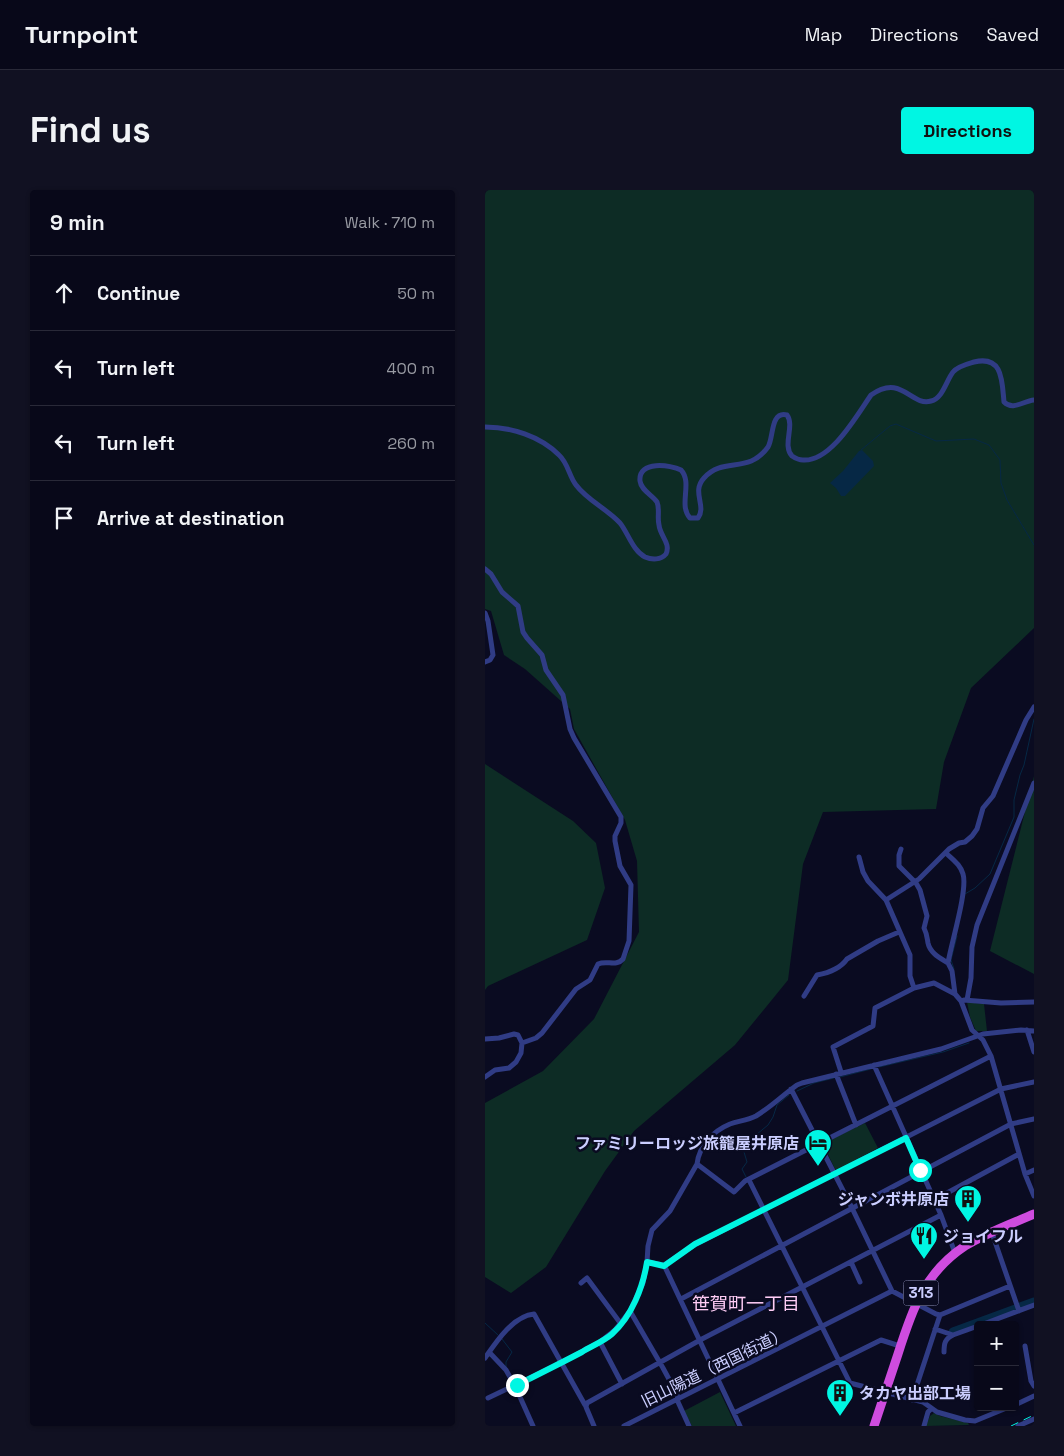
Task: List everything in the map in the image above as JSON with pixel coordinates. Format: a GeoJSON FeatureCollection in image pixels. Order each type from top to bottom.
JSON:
{"type":"FeatureCollection","features":[{"type":"Feature","properties":{"kind":"highway","name":"313"},"geometry":{"type":"LineString","coordinates":[[874,1426],[907,1322],[915,1304],[931,1278],[967,1245],[1034,1214]]}},
{"type":"Feature","properties":{"kind":"street"},"geometry":{"type":"LineString","coordinates":[[485,427],[516,430],[530,436],[559,454],[580,490],[612,515],[640,553],[649,558],[659,559],[666,554],[668,546],[659,528],[658,505],[641,484],[641,474],[648,467],[661,466],[681,470],[686,478],[686,511],[690,518],[698,518],[701,511],[697,490],[700,482],[715,468],[741,465],[757,457],[768,446],[775,419],[778,415],[787,415],[790,419],[789,445],[792,456],[805,460],[812,459],[839,441],[871,395],[877,391],[893,388],[926,402],[932,401],[940,394],[954,371],[974,362],[987,361],[995,365],[1001,372],[1004,402],[1007,405],[1011,406],[1034,400]]}},
{"type":"Feature","properties":{"kind":"street"},"geometry":{"type":"LineString","coordinates":[[485,569],[491,574],[502,592],[519,606],[523,632],[542,655],[546,670],[563,694],[574,738],[621,817],[615,841],[620,866],[631,885],[629,941],[623,959],[615,964],[603,962],[598,964],[590,980],[576,990],[542,1033],[536,1038],[522,1043]]}},
{"type":"Feature","properties":{"kind":"street"},"geometry":{"type":"LineString","coordinates":[[485,613],[493,656],[485,662]]}},
{"type":"Feature","properties":{"kind":"street"},"geometry":{"type":"LineString","coordinates":[[886,900],[931,869],[942,855],[959,843],[965,842],[977,829],[983,808],[993,796],[1026,720],[1034,707]]}},
{"type":"Feature","properties":{"kind":"street"},"geometry":{"type":"LineString","coordinates":[[1034,784],[977,925],[972,947],[971,978],[964,1000],[972,1030],[983,1040],[991,1056],[1025,1174],[1034,1196]]}},
{"type":"Feature","properties":{"kind":"street"},"geometry":{"type":"LineString","coordinates":[[901,849],[899,866],[920,890],[927,916],[924,928],[928,936],[928,943],[936,956],[948,963],[952,971],[955,994]]}},
{"type":"Feature","properties":{"kind":"street"},"geometry":{"type":"LineString","coordinates":[[946,853],[960,867],[965,880],[948,963]]}},
{"type":"Feature","properties":{"kind":"street"},"geometry":{"type":"LineString","coordinates":[[859,857],[863,872],[868,881],[886,900],[910,955],[910,976],[914,988]]}},
{"type":"Feature","properties":{"kind":"street"},"geometry":{"type":"LineString","coordinates":[[804,996],[817,975],[831,971],[844,964],[847,959],[878,941],[899,932]]}},
{"type":"Feature","properties":{"kind":"street"},"geometry":{"type":"LineString","coordinates":[[856,1125],[839,1073],[833,1047],[843,1043],[853,1035],[871,1028],[874,1024],[875,1008],[914,988],[934,983],[964,1000],[1001,1003],[1034,1002]]}},
{"type":"Feature","properties":{"kind":"street"},"geometry":{"type":"LineString","coordinates":[[1027,1030],[1034,1052]]}},
{"type":"Feature","properties":{"kind":"street"},"geometry":{"type":"LineString","coordinates":[[488,1398],[600,1342],[621,1324],[630,1311],[643,1283],[652,1230],[670,1211],[697,1164],[701,1149],[717,1131],[766,1110],[791,1089],[802,1083],[941,1049],[977,1036],[1034,1030]]}},
{"type":"Feature","properties":{"kind":"street"},"geometry":{"type":"LineString","coordinates":[[485,1039],[496,1039],[513,1034],[522,1043],[521,1053],[516,1062],[509,1068],[495,1070],[485,1077]]}},
{"type":"Feature","properties":{"kind":"street"},"geometry":{"type":"LineString","coordinates":[[697,1164],[734,1192],[745,1181],[991,1056]]}},
{"type":"Feature","properties":{"kind":"street"},"geometry":{"type":"LineString","coordinates":[[874,1066],[941,1215],[955,1249],[955,1254]]}},
{"type":"Feature","properties":{"kind":"street"},"geometry":{"type":"LineString","coordinates":[[647,1262],[664,1266],[695,1244],[1001,1089],[1034,1082]]}},
{"type":"Feature","properties":{"kind":"street"},"geometry":{"type":"LineString","coordinates":[[791,1089],[892,1291],[940,1315],[1010,1286]]}},
{"type":"Feature","properties":{"kind":"street"},"geometry":{"type":"LineString","coordinates":[[681,1299],[1011,1124],[1034,1119]]}},
{"type":"Feature","properties":{"kind":"street"},"geometry":{"type":"LineString","coordinates":[[934,1200],[1019,1154]]}},
{"type":"Feature","properties":{"kind":"street"},"geometry":{"type":"LineString","coordinates":[[1025,1174],[1034,1170]]}},
{"type":"Feature","properties":{"kind":"street"},"geometry":{"type":"LineString","coordinates":[[749,1180],[850,1383],[923,1402],[931,1409],[950,1417],[973,1423],[1000,1411]]}},
{"type":"Feature","properties":{"kind":"street"},"geometry":{"type":"LineString","coordinates":[[585,1405],[700,1340],[941,1215]]}},
{"type":"Feature","properties":{"kind":"street"},"geometry":{"type":"LineString","coordinates":[[992,1233],[1018,1309]]}},
{"type":"Feature","properties":{"kind":"street"},"geometry":{"type":"LineString","coordinates":[[851,1262],[860,1282]]}},
{"type":"Feature","properties":{"kind":"street"},"geometry":{"type":"LineString","coordinates":[[664,1266],[740,1426]]}},
{"type":"Feature","properties":{"kind":"street"},"geometry":{"type":"LineString","coordinates":[[581,1283],[587,1278],[621,1324]]}},
{"type":"Feature","properties":{"kind":"street","name":"旧山陽道（西国街道）"},"geometry":{"type":"LineString","coordinates":[[624,1426],[892,1291]]}},
{"type":"Feature","properties":{"kind":"street"},"geometry":{"type":"LineString","coordinates":[[991,1321],[1018,1309],[1034,1306]]}},
{"type":"Feature","properties":{"kind":"street"},"geometry":{"type":"LineString","coordinates":[[630,1311],[677,1394],[677,1399],[689,1426]]}},
{"type":"Feature","properties":{"kind":"street"},"geometry":{"type":"LineString","coordinates":[[485,1358],[502,1336],[518,1320],[532,1314],[536,1316],[585,1405],[594,1426]]}},
{"type":"Feature","properties":{"kind":"street"},"geometry":{"type":"LineString","coordinates":[[912,1400],[940,1315]]}},
{"type":"Feature","properties":{"kind":"street"},"geometry":{"type":"LineString","coordinates":[[944,1352],[944,1342],[947,1338],[974,1327]]}},
{"type":"Feature","properties":{"kind":"street"},"geometry":{"type":"LineString","coordinates":[[935,1329],[953,1335]]}},
{"type":"Feature","properties":{"kind":"street"},"geometry":{"type":"LineString","coordinates":[[734,1413],[881,1340],[900,1346]]}},
{"type":"Feature","properties":{"kind":"street"},"geometry":{"type":"LineString","coordinates":[[600,1342],[622,1384]]}},
{"type":"Feature","properties":{"kind":"street"},"geometry":{"type":"LineString","coordinates":[[1025,1346],[1031,1381],[1034,1386]]}},
{"type":"Feature","properties":{"kind":"street"},"geometry":{"type":"LineString","coordinates":[[489,1352],[506,1370],[533,1426]]}},
{"type":"Feature","properties":{"kind":"street"},"geometry":{"type":"LineString","coordinates":[[1019,1403],[1034,1396]]}},
{"type":"Feature","properties":{"kind":"street"},"geometry":{"type":"LineString","coordinates":[[924,1426],[928,1412],[931,1409]]}},
{"type":"Feature","properties":{"kind":"street"},"geometry":{"type":"LineString","coordinates":[[1018,1426],[1034,1419]]}},
{"type":"Feature","properties":{"kind":"green space"},"geometry":{"type":"Polygon","coordinates":[[[485,190],[1034,190],[1034,628],[971,688],[944,762],[936,809],[823,812],[803,864],[788,980],[735,1045],[634,1131],[605,1171],[546,1267],[511,1293],[485,1277],[485,1103],[543,1071],[594,1019],[639,932],[637,861],[625,820],[574,729],[570,709],[525,669],[504,655],[491,611],[485,609],[485,190]]]}},
{"type":"Feature","properties":{"kind":"green space"},"geometry":{"type":"Polygon","coordinates":[[[485,764],[573,821],[596,843],[605,888],[587,940],[488,986],[485,990],[485,764]]]}},
{"type":"Feature","properties":{"kind":"green space"},"geometry":{"type":"Polygon","coordinates":[[[1034,776],[1034,974],[990,951],[1034,776]]]}},
{"type":"Feature","properties":{"kind":"green space"},"geometry":{"type":"Polygon","coordinates":[[[967,1002],[984,1004],[987,1031],[976,1031],[970,1017],[967,1002]]]}},
{"type":"Feature","properties":{"kind":"green space"},"geometry":{"type":"Polygon","coordinates":[[[865,1123],[878,1148],[839,1169],[835,1169],[824,1143],[865,1123]]]}},
{"type":"Feature","properties":{"kind":"green space"},"geometry":{"type":"Polygon","coordinates":[[[720,1392],[736,1426],[692,1426],[684,1411],[720,1392]]]}},
{"type":"Feature","properties":{"kind":"green space"},"geometry":{"type":"Polygon","coordinates":[[[934,1413],[968,1423],[969,1425],[926,1426],[930,1416],[934,1413]]]}},
{"type":"Feature","properties":{"kind":"water"},"geometry":{"type":"Polygon","coordinates":[[[862,450],[873,461],[874,466],[845,496],[841,496],[830,483],[862,450]]]}},
{"type":"Feature","properties":{"kind":"waterway"},"geometry":{"type":"LineString","coordinates":[[861,450],[890,426],[896,424],[936,441],[974,439],[989,445],[1000,460],[1001,483],[1007,500],[1034,545]]}},
{"type":"Feature","properties":{"kind":"waterway"},"geometry":{"type":"LineString","coordinates":[[965,894],[975,888],[990,874],[1014,817],[1014,800],[1034,719]]}},
{"type":"Feature","properties":{"kind":"waterway"},"geometry":{"type":"LineString","coordinates":[[954,969],[951,960],[957,936]]}},
{"type":"Feature","properties":{"kind":"waterway"},"geometry":{"type":"LineString","coordinates":[[879,1067],[943,1052],[969,1043]]}},
{"type":"Feature","properties":{"kind":"waterway"},"geometry":{"type":"LineString","coordinates":[[840,1077],[871,1069]]}},
{"type":"Feature","properties":{"kind":"waterway"},"geometry":{"type":"LineString","coordinates":[[797,1091],[814,1083],[834,1078]]}},
{"type":"Feature","properties":{"kind":"waterway"},"geometry":{"type":"LineString","coordinates":[[746,1177],[742,1169],[747,1162],[744,1152],[745,1144],[768,1125],[777,1105],[789,1095]]}},
{"type":"Feature","properties":{"kind":"waterway"},"geometry":{"type":"LineString","coordinates":[[953,1332],[1034,1302]]}},
{"type":"Feature","properties":{"kind":"waterway"},"geometry":{"type":"LineString","coordinates":[[485,1323],[498,1335]]}},
{"type":"Feature","properties":{"kind":"waterway"},"geometry":{"type":"LineString","coordinates":[[502,1339],[512,1352],[506,1362],[506,1368]]}},
{"type":"Feature","properties":{"kind":"railway"},"geometry":{"type":"LineString","coordinates":[[1011,1426],[1034,1415]]}},
{"type":"Feature","properties":{"kind":"place","name":"ファミリーロッジ旅籠屋井原店"},"geometry":{"type":"Point","coordinates":[818,1167]}},
{"type":"Feature","properties":{"kind":"place","name":"ジャンボ井原店"},"geometry":{"type":"Point","coordinates":[968,1223]}},
{"type":"Feature","properties":{"kind":"place","name":"ジョイフル"},"geometry":{"type":"Point","coordinates":[924,1260]}},
{"type":"Feature","properties":{"kind":"place","name":"タカヤ出部工場"},"geometry":{"type":"Point","coordinates":[840,1417]}},
{"type":"Feature","properties":{"kind":"district","name":"笹賀町一丁目"},"geometry":{"type":"Point","coordinates":[746,1304]}},
{"type":"Feature","properties":{"kind":"route"},"geometry":{"type":"LineString","coordinates":[[517,1385],[600,1342],[611,1334],[630,1311],[643,1283],[647,1262],[664,1266],[695,1244],[906,1138],[920,1170]]}}]}
